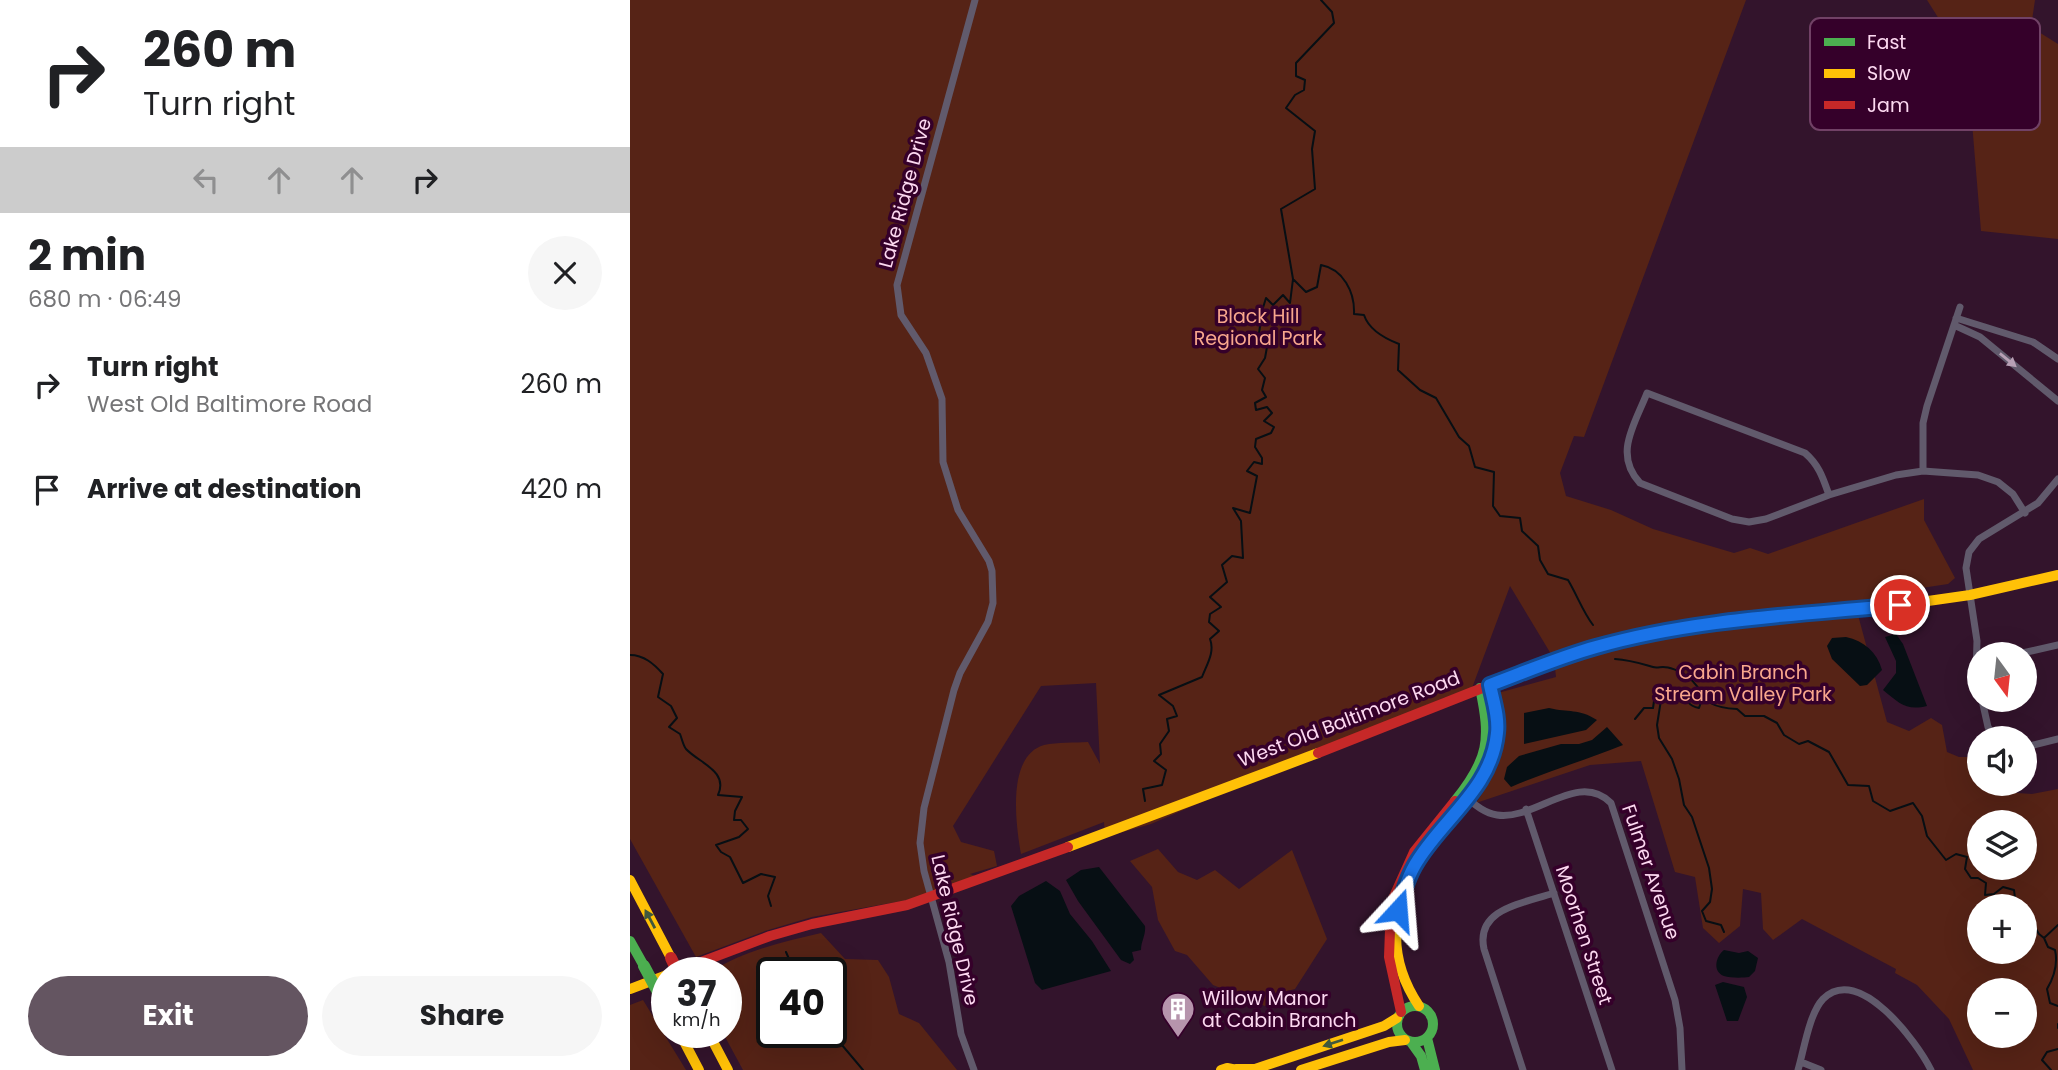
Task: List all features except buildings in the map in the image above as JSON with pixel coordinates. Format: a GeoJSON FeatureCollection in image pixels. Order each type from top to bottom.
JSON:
{"type":"FeatureCollection","features":[{"type":"Feature","properties":{"kind":"main road","name":"West Old Baltimore Road"},"geometry":{"type":"LineString","coordinates":[[714,957],[812,924],[907,905],[932,897],[1053,854],[1594,647],[1689,627],[1970,595],[2058,575]]}},
{"type":"Feature","properties":{"kind":"main road"},"geometry":{"type":"LineString","coordinates":[[1425,1070],[1421,1056],[1396,1028],[1399,996],[1389,957],[1391,903],[1414,852],[1487,770],[1497,730],[1496,713],[1485,687]]}},
{"type":"Feature","properties":{"kind":"main road"},"geometry":{"type":"LineString","coordinates":[[1435,1070],[1427,1038],[1433,1023],[1428,1012],[1419,1006],[1409,993],[1398,954],[1398,910],[1404,888],[1418,859],[1464,796]]}},
{"type":"Feature","properties":{"kind":"main road"},"geometry":{"type":"LineString","coordinates":[[630,880],[670,957]]}},
{"type":"Feature","properties":{"kind":"main road"},"geometry":{"type":"LineString","coordinates":[[630,941],[651,979]]}},
{"type":"Feature","properties":{"kind":"main road","name":"West Old Baltimore Road"},"geometry":{"type":"LineString","coordinates":[[630,989],[651,981]]}},
{"type":"Feature","properties":{"kind":"main road"},"geometry":{"type":"LineString","coordinates":[[1221,1070],[1255,1069],[1384,1026],[1412,1006],[1419,1006]]}},
{"type":"Feature","properties":{"kind":"main road"},"geometry":{"type":"LineString","coordinates":[[1301,1070],[1388,1042],[1417,1043],[1427,1038]]}},
{"type":"Feature","properties":{"kind":"main road"},"geometry":{"type":"LineString","coordinates":[[687,1048],[699,1070]]}},
{"type":"Feature","properties":{"kind":"main road"},"geometry":{"type":"LineString","coordinates":[[716,1048],[727,1070]]}},
{"type":"Feature","properties":{"kind":"street","name":"Lake Ridge Drive"},"geometry":{"type":"LineString","coordinates":[[974,1070],[961,1034],[949,962],[924,871],[920,843],[924,808],[954,690],[991,611],[993,582],[989,561],[958,510],[943,462],[942,399],[926,353],[901,315],[897,285],[975,0]]}},
{"type":"Feature","properties":{"kind":"street"},"geometry":{"type":"LineString","coordinates":[[1923,471],[1925,415],[1960,307]]}},
{"type":"Feature","properties":{"kind":"street"},"geometry":{"type":"LineString","coordinates":[[1955,321],[2033,342],[2058,359]]}},
{"type":"Feature","properties":{"kind":"street"},"geometry":{"type":"LineString","coordinates":[[1955,321],[1980,337],[2058,401]]}},
{"type":"Feature","properties":{"kind":"street"},"geometry":{"type":"LineString","coordinates":[[1829,495],[1821,470],[1805,453],[1647,393],[1627,446],[1626,457],[1632,474],[1640,483],[1732,519],[1749,522],[1766,519],[1829,495],[1896,475],[1923,471],[1978,475],[1998,482],[2012,494],[2025,513]]}},
{"type":"Feature","properties":{"kind":"street"},"geometry":{"type":"LineString","coordinates":[[1978,642],[1966,568],[1969,552],[1979,540],[2038,503],[2058,480]]}},
{"type":"Feature","properties":{"kind":"street"},"geometry":{"type":"LineString","coordinates":[[2037,650],[2058,645]]}},
{"type":"Feature","properties":{"kind":"street"},"geometry":{"type":"LineString","coordinates":[[2037,744],[2058,739]]}},
{"type":"Feature","properties":{"kind":"street","name":"Fulmer Avenue"},"geometry":{"type":"LineString","coordinates":[[1464,796],[1494,815],[1511,814],[1591,791],[1604,796],[1611,803],[1660,946],[1675,1000],[1680,1028],[1682,1070]]}},
{"type":"Feature","properties":{"kind":"street","name":"Moorhen Street"},"geometry":{"type":"LineString","coordinates":[[1526,809],[1612,1070]]}},
{"type":"Feature","properties":{"kind":"street"},"geometry":{"type":"LineString","coordinates":[[1523,1070],[1482,936],[1486,924],[1498,912],[1554,893]]}},
{"type":"Feature","properties":{"kind":"street"},"geometry":{"type":"LineString","coordinates":[[1821,1070],[1800,1066],[1814,1013],[1821,1001],[1835,992],[1847,990],[1861,995],[1891,1016],[1911,1038],[1931,1070]]}},
{"type":"Feature","properties":{"kind":"green space","name":"Black Hill Regional Park"},"geometry":{"type":"Polygon","coordinates":[[[630,0],[1746,0],[1584,437],[1574,436],[1560,473],[1566,496],[1611,510],[1653,529],[1734,553],[1750,548],[1768,554],[1924,499],[1924,520],[1955,578],[1948,584],[1895,592],[1855,604],[1887,722],[1909,731],[1931,718],[1942,725],[1947,752],[1967,757],[1967,796],[2037,796],[2037,793],[2058,789],[2058,1070],[1973,1070],[1949,1019],[1917,985],[1895,973],[1896,969],[1802,919],[1773,940],[1763,929],[1761,893],[1743,889],[1740,926],[1719,943],[1703,928],[1695,877],[1675,872],[1641,761],[1590,765],[1476,803],[1493,775],[1502,751],[1504,725],[1498,693],[1556,677],[1554,659],[1510,586],[1472,688],[1443,698],[1151,824],[1105,837],[1104,822],[1021,854],[1016,793],[1024,763],[1032,752],[1049,744],[1088,742],[1100,764],[1096,683],[1041,686],[953,826],[961,842],[994,851],[997,866],[970,874],[980,878],[913,899],[812,917],[696,957],[630,839],[630,0]]]}},
{"type":"Feature","properties":{"kind":"green space"},"geometry":{"type":"Polygon","coordinates":[[[1927,0],[2035,0],[2032,18],[1938,18],[1927,0]]]}},
{"type":"Feature","properties":{"kind":"green space"},"geometry":{"type":"Polygon","coordinates":[[[2040,33],[2058,44],[2058,239],[1981,231],[1973,130],[2040,130],[2040,33]]]}},
{"type":"Feature","properties":{"kind":"green space"},"geometry":{"type":"Polygon","coordinates":[[[1158,849],[1178,872],[1197,880],[1215,870],[1239,889],[1292,850],[1327,939],[1295,989],[1280,993],[1265,1006],[1213,985],[1187,955],[1175,951],[1158,920],[1152,887],[1130,861],[1158,849]]]}},
{"type":"Feature","properties":{"kind":"green space"},"geometry":{"type":"Polygon","coordinates":[[[821,933],[843,957],[756,957],[756,1048],[847,1048],[847,959],[878,960],[889,977],[899,1014],[919,1023],[957,1070],[743,1070],[731,1048],[742,1048],[740,957],[821,933]]]}},
{"type":"Feature","properties":{"kind":"green space"},"geometry":{"type":"Polygon","coordinates":[[[643,1000],[651,1013],[651,1048],[672,1048],[686,1070],[630,1070],[630,1005],[643,1000]]]}},
{"type":"Feature","properties":{"kind":"shaded area"},"geometry":{"type":"Polygon","coordinates":[[[1896,634],[1903,644],[1927,706],[1908,707],[1883,690],[1896,673],[1896,661],[1885,637],[1896,634]]]}},
{"type":"Feature","properties":{"kind":"shaded area"},"geometry":{"type":"Polygon","coordinates":[[[1846,637],[1869,648],[1880,664],[1882,670],[1867,685],[1860,686],[1832,659],[1827,646],[1832,638],[1846,637]]]}},
{"type":"Feature","properties":{"kind":"shaded area"},"geometry":{"type":"Polygon","coordinates":[[[1549,708],[1579,712],[1597,720],[1586,730],[1524,744],[1524,713],[1549,708]]]}},
{"type":"Feature","properties":{"kind":"shaded area"},"geometry":{"type":"Polygon","coordinates":[[[1607,727],[1623,745],[1511,787],[1504,779],[1507,767],[1519,756],[1561,744],[1579,744],[1592,740],[1607,727]]]}},
{"type":"Feature","properties":{"kind":"shaded area"},"geometry":{"type":"Polygon","coordinates":[[[1099,867],[1145,926],[1141,950],[1132,952],[1134,960],[1130,964],[1121,960],[1066,880],[1081,870],[1099,867]]]}},
{"type":"Feature","properties":{"kind":"shaded area"},"geometry":{"type":"Polygon","coordinates":[[[1046,881],[1060,891],[1070,914],[1111,971],[1042,990],[1035,983],[1011,906],[1019,896],[1046,881]]]}},
{"type":"Feature","properties":{"kind":"shaded area"},"geometry":{"type":"Polygon","coordinates":[[[1724,950],[1739,953],[1748,951],[1758,958],[1755,971],[1749,977],[1720,974],[1716,963],[1724,950]]]}},
{"type":"Feature","properties":{"kind":"shaded area"},"geometry":{"type":"Polygon","coordinates":[[[1723,982],[1744,987],[1747,997],[1738,1021],[1727,1021],[1715,985],[1723,982]]]}},
{"type":"Feature","properties":{"kind":"waterway"},"geometry":{"type":"LineString","coordinates":[[1145,801],[1143,789],[1162,785],[1166,770],[1154,761],[1161,754],[1160,744],[1169,731],[1167,719],[1177,716],[1173,706],[1159,695],[1202,677],[1211,653],[1210,639],[1219,631],[1209,622],[1210,614],[1221,607],[1210,597],[1227,582],[1222,565],[1232,556],[1243,558],[1241,521],[1233,508],[1250,513],[1257,476],[1247,471],[1254,462],[1262,464],[1262,458],[1255,447],[1256,439],[1271,433],[1274,427],[1264,421],[1272,413],[1267,407],[1256,410],[1255,403],[1266,397],[1262,390],[1265,378],[1258,369],[1265,358],[1267,347],[1258,341],[1266,298],[1273,305],[1283,295],[1290,303],[1293,279],[1281,209],[1315,189],[1312,149],[1315,131],[1286,108],[1295,95],[1304,90],[1305,80],[1296,76],[1296,63],[1334,23],[1332,12],[1321,0]]}},
{"type":"Feature","properties":{"kind":"waterway"},"geometry":{"type":"LineString","coordinates":[[1294,280],[1306,292],[1317,287],[1321,265],[1329,267],[1341,276],[1350,290],[1354,314],[1364,315],[1374,329],[1399,344],[1398,370],[1420,390],[1436,398],[1459,437],[1469,446],[1475,467],[1494,472],[1493,506],[1500,516],[1520,518],[1522,531],[1538,546],[1540,560],[1548,574],[1568,580],[1593,625]]}},
{"type":"Feature","properties":{"kind":"waterway"},"geometry":{"type":"LineString","coordinates":[[630,655],[648,661],[663,674],[658,697],[671,706],[677,718],[669,727],[680,734],[686,749],[716,774],[720,787],[718,795],[742,797],[734,820],[741,820],[748,829],[739,837],[716,845],[730,857],[743,883],[761,874],[775,877],[768,896],[771,906]]}},
{"type":"Feature","properties":{"kind":"waterway"},"geometry":{"type":"LineString","coordinates":[[1615,659],[1677,670],[1692,680],[1709,702],[1724,708],[1737,709],[1745,716],[1764,716],[1777,723],[1784,735],[1799,744],[1808,741],[1829,752],[1848,785],[1869,786],[1873,801],[1890,811],[1913,803],[1922,816],[1927,836],[1946,860],[1956,854],[1967,857],[1965,869],[1971,878],[1978,878],[1986,883],[1985,894]]}},
{"type":"Feature","properties":{"kind":"waterway"},"geometry":{"type":"LineString","coordinates":[[1635,719],[1644,708],[1653,708],[1654,701],[1666,700],[1669,693],[1675,696],[1684,690],[1688,702],[1699,708],[1702,699]]}},
{"type":"Feature","properties":{"kind":"waterway"},"geometry":{"type":"LineString","coordinates":[[1661,700],[1657,725],[1659,738],[1672,759],[1684,805],[1692,817],[1709,868],[1712,889],[1710,902],[1702,911],[1706,921],[1721,925],[1724,932]]}},
{"type":"Feature","properties":{"kind":"waterway"},"geometry":{"type":"LineString","coordinates":[[1994,894],[2003,887],[2014,890],[2014,894]]}},
{"type":"Feature","properties":{"kind":"waterway"},"geometry":{"type":"LineString","coordinates":[[2037,931],[2044,938],[2058,925]]}},
{"type":"Feature","properties":{"kind":"waterway"},"geometry":{"type":"LineString","coordinates":[[2044,938],[2048,947],[2055,950],[2055,970],[2047,989],[2050,1003],[2058,1006]]}},
{"type":"Feature","properties":{"kind":"waterway"},"geometry":{"type":"LineString","coordinates":[[786,952],[788,957]]}},
{"type":"Feature","properties":{"kind":"waterway"},"geometry":{"type":"LineString","coordinates":[[844,1048],[863,1070]]}},
{"type":"Feature","properties":{"kind":"waterway"},"geometry":{"type":"LineString","coordinates":[[2051,1070],[2042,1060],[2047,1052],[2058,1049]]}},
{"type":"Feature","properties":{"kind":"traffic: fast"},"geometry":{"type":"LineString","coordinates":[[1455,801],[1475,773],[1484,748],[1486,722],[1480,688]]}},
{"type":"Feature","properties":{"kind":"traffic: fast"},"geometry":{"type":"LineString","coordinates":[[630,941],[644,966]]}},
{"type":"Feature","properties":{"kind":"traffic: fast"},"geometry":{"type":"LineString","coordinates":[[644,966],[651,979]]}},
{"type":"Feature","properties":{"kind":"traffic: fast"},"geometry":{"type":"LineString","coordinates":[[1415,1006],[1428,1011],[1433,1024],[1428,1037],[1415,1042],[1402,1037],[1397,1024],[1402,1011],[1415,1006]]}},
{"type":"Feature","properties":{"kind":"traffic: fast"},"geometry":{"type":"LineString","coordinates":[[1427,1038],[1435,1070]]}},
{"type":"Feature","properties":{"kind":"traffic: fast"},"geometry":{"type":"LineString","coordinates":[[1411,1042],[1421,1056],[1425,1070]]}},
{"type":"Feature","properties":{"kind":"traffic: slow"},"geometry":{"type":"LineString","coordinates":[[1758,620],[1970,595],[2058,575]]}},
{"type":"Feature","properties":{"kind":"traffic: slow"},"geometry":{"type":"LineString","coordinates":[[1419,1006],[1405,981],[1398,956],[1396,932],[1400,909],[1418,864],[1479,784],[1492,759],[1496,731],[1490,685]]}},
{"type":"Feature","properties":{"kind":"traffic: slow"},"geometry":{"type":"LineString","coordinates":[[1068,847],[1318,753]]}},
{"type":"Feature","properties":{"kind":"traffic: slow"},"geometry":{"type":"LineString","coordinates":[[630,880],[670,957]]}},
{"type":"Feature","properties":{"kind":"traffic: slow"},"geometry":{"type":"LineString","coordinates":[[630,989],[651,981]]}},
{"type":"Feature","properties":{"kind":"traffic: slow"},"geometry":{"type":"LineString","coordinates":[[1236,1069],[1255,1069],[1384,1026],[1397,1018]]}},
{"type":"Feature","properties":{"kind":"traffic: slow"},"geometry":{"type":"LineString","coordinates":[[1301,1070],[1389,1042],[1405,1040]]}},
{"type":"Feature","properties":{"kind":"traffic: slow"},"geometry":{"type":"LineString","coordinates":[[687,1048],[699,1070]]}},
{"type":"Feature","properties":{"kind":"traffic: slow"},"geometry":{"type":"LineString","coordinates":[[716,1048],[728,1070]]}},
{"type":"Feature","properties":{"kind":"traffic: slow"},"geometry":{"type":"LineString","coordinates":[[1221,1070],[1237,1070]]}},
{"type":"Feature","properties":{"kind":"traffic: jam"},"geometry":{"type":"LineString","coordinates":[[1318,753],[1594,647],[1689,627],[1758,620]]}},
{"type":"Feature","properties":{"kind":"traffic: jam"},"geometry":{"type":"LineString","coordinates":[[1401,1012],[1389,957],[1391,903],[1414,852],[1455,801]]}},
{"type":"Feature","properties":{"kind":"traffic: jam"},"geometry":{"type":"LineString","coordinates":[[714,957],[812,924],[907,905],[1068,847]]}},
{"type":"Feature","properties":{"kind":"place","name":"Willow Manor at Cabin Branch"},"geometry":{"type":"Point","coordinates":[1178,1039]}},
{"type":"Feature","properties":{"kind":"route"},"geometry":{"type":"LineString","coordinates":[[1398,910],[1404,888],[1418,859],[1480,782],[1492,759],[1497,730],[1490,685],[1594,647],[1689,627],[1900,605]]}},
{"type":"Feature","properties":{"kind":"park label","name":"Cabin Branch Stream Valley Park"},"geometry":{"type":"Point","coordinates":[1743,683]}}]}
